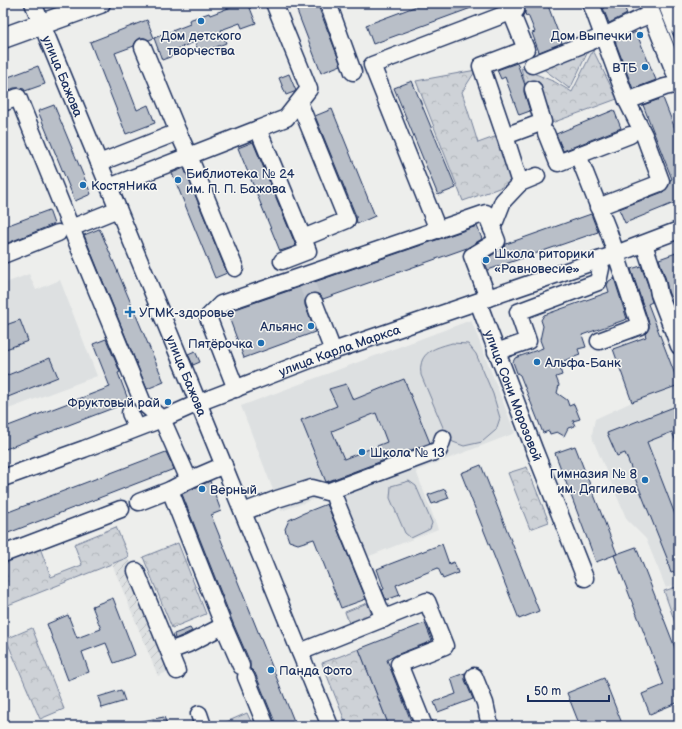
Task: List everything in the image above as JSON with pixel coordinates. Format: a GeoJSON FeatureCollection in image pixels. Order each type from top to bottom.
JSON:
{"type":"FeatureCollection","features":[{"type":"Feature","properties":{"kind":"main road"},"geometry":{"type":"LineString","coordinates":[[3,38],[100,3]]}},
{"type":"Feature","properties":{"kind":"main road"},"geometry":{"type":"LineString","coordinates":[[671,4],[679,25]]}},
{"type":"Feature","properties":{"kind":"main road"},"geometry":{"type":"LineString","coordinates":[[651,8],[679,78]]}},
{"type":"Feature","properties":{"kind":"street","name":"улица Бажова"},"geometry":{"type":"LineString","coordinates":[[33,3],[330,726]]}},
{"type":"Feature","properties":{"kind":"street"},"geometry":{"type":"LineString","coordinates":[[109,187],[286,118],[309,89],[274,3]]}},
{"type":"Feature","properties":{"kind":"street"},"geometry":{"type":"LineString","coordinates":[[328,3],[353,72]]}},
{"type":"Feature","properties":{"kind":"street"},"geometry":{"type":"LineString","coordinates":[[591,3],[628,101],[644,136],[661,181],[660,183],[598,207]]}},
{"type":"Feature","properties":{"kind":"street"},"geometry":{"type":"LineString","coordinates":[[532,65],[604,36],[637,20],[651,8],[671,4]]}},
{"type":"Feature","properties":{"kind":"street"},"geometry":{"type":"LineString","coordinates":[[438,230],[372,65],[512,8],[526,49],[481,66],[520,183]]}},
{"type":"Feature","properties":{"kind":"street"},"geometry":{"type":"LineString","coordinates":[[143,47],[235,268]]}},
{"type":"Feature","properties":{"kind":"street"},"geometry":{"type":"LineString","coordinates":[[628,101],[665,87],[679,84]]}},
{"type":"Feature","properties":{"kind":"street"},"geometry":{"type":"LineString","coordinates":[[505,136],[543,122],[532,88]]}},
{"type":"Feature","properties":{"kind":"street"},"geometry":{"type":"LineString","coordinates":[[3,103],[18,96],[65,230],[143,403],[162,419],[189,480]]}},
{"type":"Feature","properties":{"kind":"street"},"geometry":{"type":"LineString","coordinates":[[299,102],[347,220],[303,238]]}},
{"type":"Feature","properties":{"kind":"street"},"geometry":{"type":"LineString","coordinates":[[258,129],[308,251],[282,261]]}},
{"type":"Feature","properties":{"kind":"street"},"geometry":{"type":"LineString","coordinates":[[99,163],[178,132]]}},
{"type":"Feature","properties":{"kind":"street"},"geometry":{"type":"LineString","coordinates":[[546,132],[558,163],[630,135]]}},
{"type":"Feature","properties":{"kind":"street"},"geometry":{"type":"LineString","coordinates":[[578,156],[609,233],[640,326],[599,341]]}},
{"type":"Feature","properties":{"kind":"street"},"geometry":{"type":"LineString","coordinates":[[492,229],[504,201],[520,183],[537,176]]}},
{"type":"Feature","properties":{"kind":"street"},"geometry":{"type":"LineString","coordinates":[[3,255],[118,208]]}},
{"type":"Feature","properties":{"kind":"street"},"geometry":{"type":"LineString","coordinates":[[236,389],[208,317],[220,304],[306,279],[486,213],[492,229]]}},
{"type":"Feature","properties":{"kind":"street","name":"улица Сони Морозовой"},"geometry":{"type":"LineString","coordinates":[[492,229],[497,241],[472,256],[496,352],[585,578]]}},
{"type":"Feature","properties":{"kind":"street","name":"улица Карла Маркса"},"geometry":{"type":"LineString","coordinates":[[3,478],[38,458],[82,442],[137,428],[333,351],[616,254],[679,230]]}},
{"type":"Feature","properties":{"kind":"street"},"geometry":{"type":"LineString","coordinates":[[644,244],[657,283],[659,294],[679,346]]}},
{"type":"Feature","properties":{"kind":"street"},"geometry":{"type":"LineString","coordinates":[[496,352],[528,340],[518,312],[598,282],[601,268],[598,260]]}},
{"type":"Feature","properties":{"kind":"street"},"geometry":{"type":"LineString","coordinates":[[314,302],[333,351]]}},
{"type":"Feature","properties":{"kind":"street"},"geometry":{"type":"LineString","coordinates":[[130,413],[137,428]]}},
{"type":"Feature","properties":{"kind":"street"},"geometry":{"type":"LineString","coordinates":[[243,512],[312,488],[327,492],[333,490],[439,450],[443,438]]}},
{"type":"Feature","properties":{"kind":"street"},"geometry":{"type":"LineString","coordinates":[[139,502],[170,490],[224,465]]}},
{"type":"Feature","properties":{"kind":"street"},"geometry":{"type":"LineString","coordinates":[[170,490],[224,627],[266,726]]}},
{"type":"Feature","properties":{"kind":"street"},"geometry":{"type":"LineString","coordinates":[[335,499],[384,618]]}},
{"type":"Feature","properties":{"kind":"street"},"geometry":{"type":"LineString","coordinates":[[3,554],[121,509]]}},
{"type":"Feature","properties":{"kind":"street"},"geometry":{"type":"LineString","coordinates":[[136,571],[177,671]]}},
{"type":"Feature","properties":{"kind":"street"},"geometry":{"type":"LineString","coordinates":[[300,652],[427,601],[445,646],[399,664],[424,726]]}},
{"type":"Feature","properties":{"kind":"street"},"geometry":{"type":"LineString","coordinates":[[169,651],[224,627]]}},
{"type":"Feature","properties":{"kind":"street"},"geometry":{"type":"LineString","coordinates":[[474,676],[485,703],[490,726]]}},
{"type":"Feature","properties":{"kind":"shaded area"},"geometry":{"type":"Polygon","coordinates":[[[29,274],[36,290],[60,280],[97,376],[3,411],[3,284],[29,274]]]}},
{"type":"Feature","properties":{"kind":"shaded area","name":"Школа № 13"},"geometry":{"type":"Polygon","coordinates":[[[471,320],[515,433],[416,471],[438,529],[367,557],[338,491],[281,511],[241,406],[471,320]]]}},
{"type":"Feature","properties":{"kind":"shaded area","name":"Гимназия № 8 им. Дягилева"},"geometry":{"type":"Polygon","coordinates":[[[679,385],[679,583],[666,588],[646,539],[627,520],[593,440],[592,434],[595,419],[632,402],[679,385]]]}},
{"type":"Feature","properties":{"kind":"shaded area"},"geometry":{"type":"Polygon","coordinates":[[[126,558],[139,570],[178,667],[158,676],[112,564],[126,558]]]}},
{"type":"Feature","properties":{"kind":"green space"},"geometry":{"type":"Polygon","coordinates":[[[592,43],[570,89],[538,65],[592,43]]]}},
{"type":"Feature","properties":{"kind":"green space"},"geometry":{"type":"Polygon","coordinates":[[[593,50],[617,99],[549,124],[526,87],[521,68],[555,82],[572,92],[593,50]]]}},
{"type":"Feature","properties":{"kind":"green space"},"geometry":{"type":"Polygon","coordinates":[[[476,70],[462,92],[478,143],[500,135],[516,182],[463,201],[416,81],[476,70]]]}},
{"type":"Feature","properties":{"kind":"green space"},"geometry":{"type":"Polygon","coordinates":[[[452,343],[468,344],[476,354],[493,394],[500,418],[496,430],[482,442],[464,446],[453,442],[445,432],[421,375],[422,360],[425,356],[432,350],[452,343]]]}},
{"type":"Feature","properties":{"kind":"green space"},"geometry":{"type":"Polygon","coordinates":[[[527,467],[549,522],[530,529],[508,473],[527,467]]]}},
{"type":"Feature","properties":{"kind":"green space"},"geometry":{"type":"Polygon","coordinates":[[[409,481],[416,486],[432,523],[430,529],[411,538],[405,533],[390,498],[391,486],[409,481]]]}},
{"type":"Feature","properties":{"kind":"green space"},"geometry":{"type":"Polygon","coordinates":[[[116,527],[129,557],[3,607],[3,579],[7,577],[3,563],[40,548],[51,577],[82,565],[74,544],[116,527]]]}},
{"type":"Feature","properties":{"kind":"green space"},"geometry":{"type":"Polygon","coordinates":[[[178,543],[206,614],[172,628],[143,557],[178,543]]]}},
{"type":"Feature","properties":{"kind":"green space"},"geometry":{"type":"Polygon","coordinates":[[[679,586],[679,634],[664,591],[679,586]]]}},
{"type":"Feature","properties":{"kind":"green space"},"geometry":{"type":"Polygon","coordinates":[[[367,603],[373,617],[350,626],[345,612],[367,603]]]}},
{"type":"Feature","properties":{"kind":"green space"},"geometry":{"type":"Polygon","coordinates":[[[32,628],[64,709],[40,719],[6,639],[32,628]]]}},
{"type":"Feature","properties":{"kind":"green space"},"geometry":{"type":"Polygon","coordinates":[[[359,649],[389,726],[347,726],[322,663],[359,649]]]}},
{"type":"Feature","properties":{"kind":"green space"},"geometry":{"type":"Polygon","coordinates":[[[247,713],[253,726],[217,726],[247,713]]]}},
{"type":"Feature","properties":{"kind":"building"},"geometry":{"type":"Polygon","coordinates":[[[242,3],[248,3],[256,23],[242,28],[240,23],[221,30],[226,43],[199,54],[195,42],[176,49],[178,54],[162,60],[154,38],[190,24],[189,20],[209,13],[210,15],[242,3]]]}},
{"type":"Feature","properties":{"kind":"building"},"geometry":{"type":"Polygon","coordinates":[[[294,3],[317,3],[341,65],[321,73],[294,3]]]}},
{"type":"Feature","properties":{"kind":"building"},"geometry":{"type":"Polygon","coordinates":[[[425,3],[482,4],[373,44],[366,25],[425,3]]]}},
{"type":"Feature","properties":{"kind":"building"},"geometry":{"type":"Polygon","coordinates":[[[523,3],[547,3],[562,43],[539,52],[532,33],[535,32],[528,15],[526,16],[523,3]]]}},
{"type":"Feature","properties":{"kind":"building"},"geometry":{"type":"Polygon","coordinates":[[[601,3],[623,3],[627,14],[609,23],[601,3]]]}},
{"type":"Feature","properties":{"kind":"building"},"geometry":{"type":"Polygon","coordinates":[[[147,20],[154,38],[149,40],[140,38],[136,41],[134,46],[115,53],[137,110],[148,105],[155,123],[126,134],[90,42],[147,20]]]}},
{"type":"Feature","properties":{"kind":"building"},"geometry":{"type":"Polygon","coordinates":[[[636,32],[656,80],[633,89],[615,41],[636,32]]]}},
{"type":"Feature","properties":{"kind":"building"},"geometry":{"type":"Polygon","coordinates":[[[517,63],[525,85],[524,92],[530,111],[519,115],[505,77],[501,79],[497,70],[517,63]]]}},
{"type":"Feature","properties":{"kind":"building"},"geometry":{"type":"Polygon","coordinates":[[[38,66],[45,84],[25,91],[24,89],[14,88],[3,93],[3,79],[38,66]]]}},
{"type":"Feature","properties":{"kind":"building"},"geometry":{"type":"Polygon","coordinates":[[[289,74],[296,91],[286,95],[279,78],[289,74]]]}},
{"type":"Feature","properties":{"kind":"building"},"geometry":{"type":"Polygon","coordinates":[[[412,81],[456,188],[438,195],[394,88],[412,81]]]}},
{"type":"Feature","properties":{"kind":"building"},"geometry":{"type":"Polygon","coordinates":[[[663,98],[679,139],[679,201],[625,223],[619,209],[663,192],[668,187],[670,180],[672,179],[643,105],[663,98]]]}},
{"type":"Feature","properties":{"kind":"building"},"geometry":{"type":"Polygon","coordinates":[[[54,105],[91,194],[75,201],[38,111],[54,105]]]}},
{"type":"Feature","properties":{"kind":"building"},"geometry":{"type":"Polygon","coordinates":[[[332,109],[375,216],[357,224],[356,216],[315,116],[332,109]]]}},
{"type":"Feature","properties":{"kind":"building"},"geometry":{"type":"Polygon","coordinates":[[[614,110],[621,128],[563,151],[556,134],[614,110]]]}},
{"type":"Feature","properties":{"kind":"building"},"geometry":{"type":"Polygon","coordinates":[[[253,142],[296,246],[280,251],[238,148],[253,142]]]}},
{"type":"Feature","properties":{"kind":"building"},"geometry":{"type":"Polygon","coordinates":[[[184,168],[227,273],[215,278],[172,173],[184,168]]]}},
{"type":"Feature","properties":{"kind":"building"},"geometry":{"type":"Polygon","coordinates":[[[49,210],[54,224],[3,245],[3,227],[49,210]]]}},
{"type":"Feature","properties":{"kind":"building"},"geometry":{"type":"Polygon","coordinates":[[[591,214],[598,232],[488,270],[484,260],[502,249],[506,244],[591,214]]]}},
{"type":"Feature","properties":{"kind":"building"},"geometry":{"type":"Polygon","coordinates":[[[477,226],[482,239],[467,248],[323,299],[316,293],[310,293],[306,296],[305,305],[315,332],[244,358],[227,312],[477,226]]]}},
{"type":"Feature","properties":{"kind":"building"},"geometry":{"type":"Polygon","coordinates":[[[99,229],[164,382],[147,389],[84,235],[99,229]]]}},
{"type":"Feature","properties":{"kind":"building"},"geometry":{"type":"Polygon","coordinates":[[[679,252],[679,320],[668,291],[659,259],[679,252]]]}},
{"type":"Feature","properties":{"kind":"building"},"geometry":{"type":"Polygon","coordinates":[[[641,266],[652,302],[648,304],[679,385],[632,402],[613,349],[646,337],[645,334],[649,328],[649,323],[631,269],[641,266]]]}},
{"type":"Feature","properties":{"kind":"building"},"geometry":{"type":"Polygon","coordinates":[[[614,278],[627,319],[582,335],[586,347],[578,349],[580,355],[558,363],[562,375],[556,377],[559,385],[557,393],[567,400],[569,406],[574,404],[580,419],[573,421],[575,426],[568,428],[564,436],[557,432],[550,434],[549,431],[543,433],[520,375],[517,373],[513,362],[515,358],[543,348],[540,340],[543,326],[541,320],[544,315],[609,292],[607,285],[609,281],[614,278]]]}},
{"type":"Feature","properties":{"kind":"building"},"geometry":{"type":"Polygon","coordinates":[[[20,320],[28,341],[3,350],[3,326],[20,320]]]}},
{"type":"Feature","properties":{"kind":"building"},"geometry":{"type":"Polygon","coordinates":[[[106,339],[120,372],[118,373],[129,402],[3,450],[3,428],[110,387],[93,344],[106,339]]]}},
{"type":"Feature","properties":{"kind":"building"},"geometry":{"type":"Polygon","coordinates":[[[195,351],[200,362],[193,365],[188,354],[195,351]]]}},
{"type":"Feature","properties":{"kind":"building"},"geometry":{"type":"Polygon","coordinates":[[[50,358],[58,377],[3,399],[3,377],[50,358]]]}},
{"type":"Feature","properties":{"kind":"building"},"geometry":{"type":"Polygon","coordinates":[[[404,379],[430,443],[326,482],[301,420],[337,406],[329,389],[346,384],[353,400],[404,379]],[[376,413],[332,431],[344,459],[387,442],[376,413]]]}},
{"type":"Feature","properties":{"kind":"building"},"geometry":{"type":"Polygon","coordinates":[[[679,405],[679,449],[672,432],[647,442],[679,526],[679,570],[671,573],[669,563],[625,453],[617,456],[607,433],[679,405]]]}},
{"type":"Feature","properties":{"kind":"building"},"geometry":{"type":"Polygon","coordinates":[[[575,446],[617,554],[596,562],[555,453],[575,446]]]}},
{"type":"Feature","properties":{"kind":"building"},"geometry":{"type":"Polygon","coordinates":[[[166,452],[174,469],[3,535],[3,514],[166,452]]]}},
{"type":"Feature","properties":{"kind":"building"},"geometry":{"type":"Polygon","coordinates":[[[481,465],[539,611],[519,619],[461,473],[481,465]]]}},
{"type":"Feature","properties":{"kind":"building"},"geometry":{"type":"Polygon","coordinates":[[[210,481],[221,511],[211,515],[296,726],[275,726],[275,722],[255,673],[250,669],[250,662],[182,494],[210,481]]]}},
{"type":"Feature","properties":{"kind":"building"},"geometry":{"type":"Polygon","coordinates":[[[445,489],[449,498],[432,504],[428,495],[445,489]]]}},
{"type":"Feature","properties":{"kind":"building"},"geometry":{"type":"Polygon","coordinates":[[[327,504],[366,599],[341,608],[314,539],[298,544],[289,541],[285,529],[289,520],[327,504]]]}},
{"type":"Feature","properties":{"kind":"building"},"geometry":{"type":"Polygon","coordinates":[[[442,544],[449,564],[454,562],[458,573],[443,579],[438,568],[396,585],[400,595],[386,600],[377,569],[442,544]]]}},
{"type":"Feature","properties":{"kind":"building"},"geometry":{"type":"Polygon","coordinates":[[[636,547],[679,658],[679,702],[650,714],[642,694],[664,685],[614,555],[636,547]]]}},
{"type":"Feature","properties":{"kind":"building"},"geometry":{"type":"Polygon","coordinates":[[[113,598],[135,655],[114,663],[106,643],[82,652],[89,672],[68,680],[47,624],[68,615],[77,638],[101,629],[92,606],[113,598]]]}},
{"type":"Feature","properties":{"kind":"building"},"geometry":{"type":"Polygon","coordinates":[[[425,623],[432,641],[387,660],[413,726],[389,726],[359,649],[425,623]]]}},
{"type":"Feature","properties":{"kind":"building"},"geometry":{"type":"Polygon","coordinates":[[[190,628],[192,631],[175,639],[174,634],[190,628]]]}},
{"type":"Feature","properties":{"kind":"building"},"geometry":{"type":"Polygon","coordinates":[[[465,673],[465,680],[473,699],[438,712],[434,702],[456,694],[451,678],[465,673]]]}},
{"type":"Feature","properties":{"kind":"building"},"geometry":{"type":"Polygon","coordinates":[[[604,678],[623,726],[580,726],[567,693],[604,678]]]}},
{"type":"Feature","properties":{"kind":"building"},"geometry":{"type":"Polygon","coordinates":[[[121,690],[125,701],[102,708],[98,697],[121,690]]]}},
{"type":"Feature","properties":{"kind":"building"},"geometry":{"type":"Polygon","coordinates":[[[164,717],[168,726],[138,726],[137,722],[164,717]]]}},
{"type":"Feature","properties":{"kind":"tunnel"},"geometry":{"type":"LineString","coordinates":[[307,284],[314,302]]}},
{"type":"Feature","properties":{"kind":"tram line"},"geometry":{"type":"LineString","coordinates":[[657,3],[679,58]]}},
{"type":"Feature","properties":{"kind":"place","name":"Дом детского творчества"},"geometry":{"type":"Point","coordinates":[201,21]}},
{"type":"Feature","properties":{"kind":"place","name":"Дом Выпечки"},"geometry":{"type":"Point","coordinates":[640,35]}},
{"type":"Feature","properties":{"kind":"place","name":"ВТБ"},"geometry":{"type":"Point","coordinates":[645,67]}},
{"type":"Feature","properties":{"kind":"place","name":"Библиотека № 24 им. П. П. Бажова"},"geometry":{"type":"Point","coordinates":[178,180]}},
{"type":"Feature","properties":{"kind":"place","name":"КостяНика"},"geometry":{"type":"Point","coordinates":[83,185]}},
{"type":"Feature","properties":{"kind":"place","name":"Школа риторики «Равновесие»"},"geometry":{"type":"Point","coordinates":[486,260]}},
{"type":"Feature","properties":{"kind":"place","name":"УГМК-здоровье"},"geometry":{"type":"Point","coordinates":[130,312]}},
{"type":"Feature","properties":{"kind":"place","name":"Альянс"},"geometry":{"type":"Point","coordinates":[311,326]}},
{"type":"Feature","properties":{"kind":"place","name":"Пятёрочка"},"geometry":{"type":"Point","coordinates":[261,343]}},
{"type":"Feature","properties":{"kind":"place","name":"Альфа-Банк"},"geometry":{"type":"Point","coordinates":[537,362]}},
{"type":"Feature","properties":{"kind":"place","name":"Фруктовый рай"},"geometry":{"type":"Point","coordinates":[168,402]}},
{"type":"Feature","properties":{"kind":"place","name":"Школа № 13"},"geometry":{"type":"Point","coordinates":[362,452]}},
{"type":"Feature","properties":{"kind":"place","name":"Гимназия № 8 им. Дягилева"},"geometry":{"type":"Point","coordinates":[645,480]}},
{"type":"Feature","properties":{"kind":"place","name":"Верный"},"geometry":{"type":"Point","coordinates":[202,489]}},
{"type":"Feature","properties":{"kind":"place","name":"Панда Фото"},"geometry":{"type":"Point","coordinates":[271,670]}}]}
